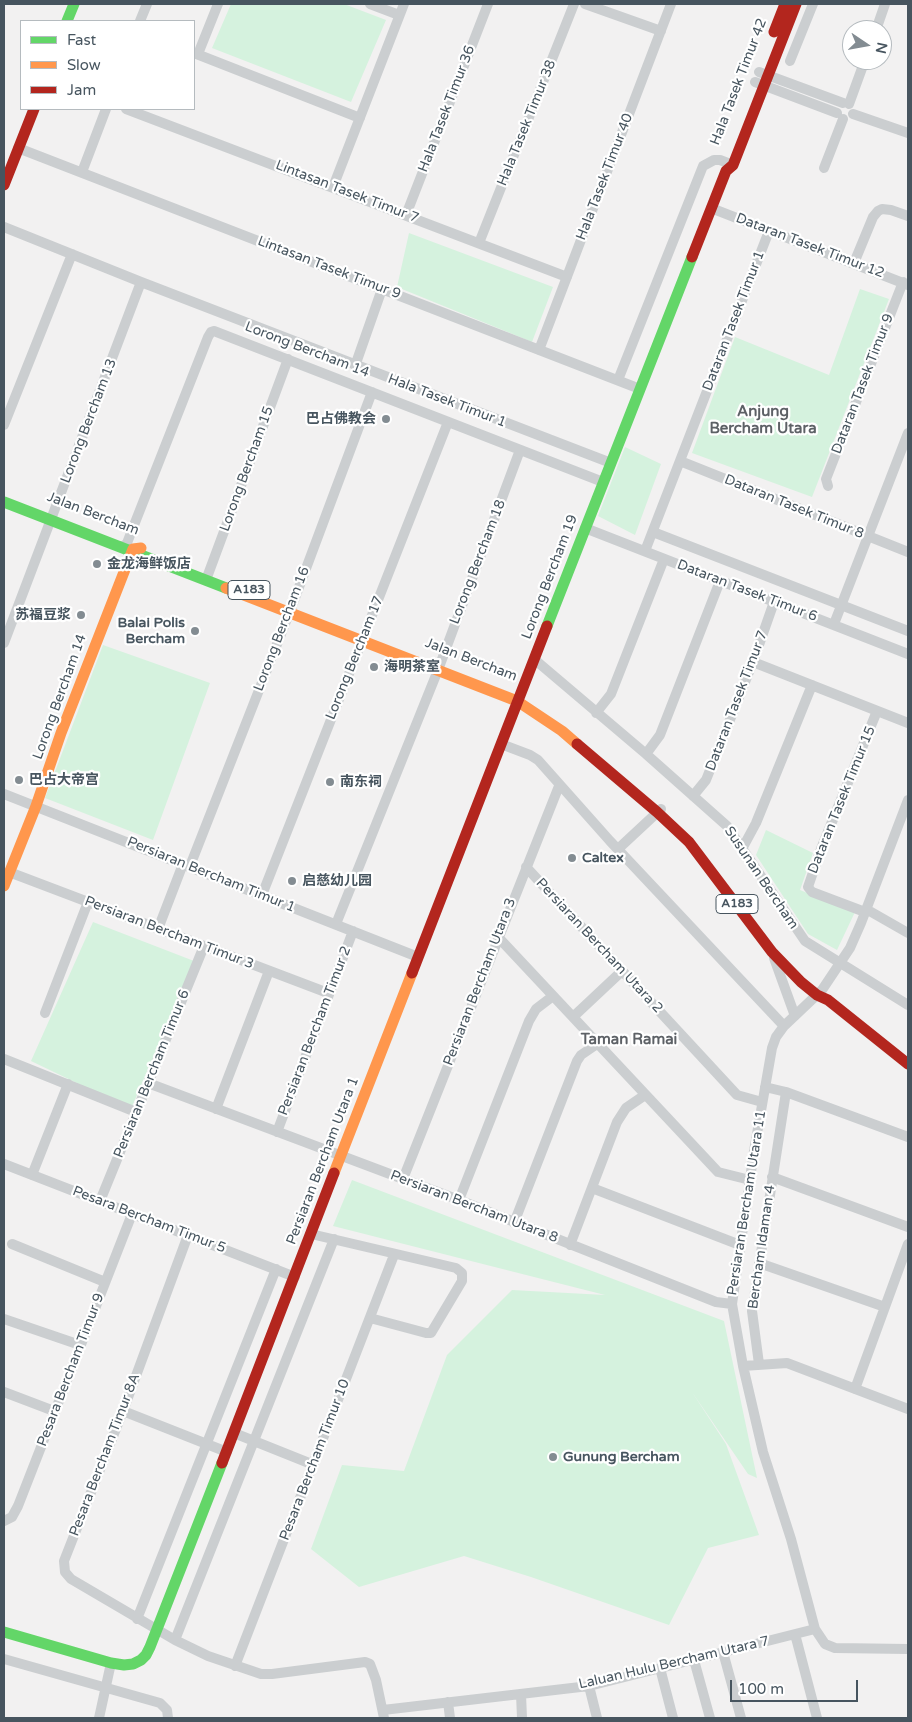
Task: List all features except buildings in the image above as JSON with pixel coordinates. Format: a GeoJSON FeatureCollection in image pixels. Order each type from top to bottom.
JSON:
{"type":"FeatureCollection","features":[{"type":"Feature","properties":{"kind":"street"},"geometry":{"type":"LineString","coordinates":[[67,20],[74,4]]}},
{"type":"Feature","properties":{"kind":"street"},"geometry":{"type":"LineString","coordinates":[[140,20],[147,4]]}},
{"type":"Feature","properties":{"kind":"street"},"geometry":{"type":"LineString","coordinates":[[218,4],[196,53],[360,118]]}},
{"type":"Feature","properties":{"kind":"street"},"geometry":{"type":"LineString","coordinates":[[370,4],[400,15]]}},
{"type":"Feature","properties":{"kind":"street"},"geometry":{"type":"LineString","coordinates":[[333,187],[404,4]]}},
{"type":"Feature","properties":{"kind":"street","name":"Hala Tasek Timur 36"},"geometry":{"type":"LineString","coordinates":[[406,214],[488,4]]}},
{"type":"Feature","properties":{"kind":"street","name":"Hala Tasek Timur 38"},"geometry":{"type":"LineString","coordinates":[[479,243],[574,4]]}},
{"type":"Feature","properties":{"kind":"street"},"geometry":{"type":"LineString","coordinates":[[585,4],[661,31]]}},
{"type":"Feature","properties":{"kind":"street","name":"Hala Tasek Timur 40"},"geometry":{"type":"LineString","coordinates":[[539,350],[671,4]]}},
{"type":"Feature","properties":{"kind":"street","name":"Hala Tasek Timur 42"},"geometry":{"type":"LineString","coordinates":[[640,389],[761,79],[785,4]]}},
{"type":"Feature","properties":{"kind":"street","name":"Hala Tasek Timur 42"},"geometry":{"type":"LineString","coordinates":[[761,79],[796,4]]}},
{"type":"Feature","properties":{"kind":"street"},"geometry":{"type":"LineString","coordinates":[[790,61],[812,4]]}},
{"type":"Feature","properties":{"kind":"street"},"geometry":{"type":"LineString","coordinates":[[879,20],[885,4]]}},
{"type":"Feature","properties":{"kind":"street"},"geometry":{"type":"LineString","coordinates":[[844,115],[838,107],[846,103],[861,70]]}},
{"type":"Feature","properties":{"kind":"street"},"geometry":{"type":"LineString","coordinates":[[761,79],[846,103],[852,107],[844,115],[824,168]]}},
{"type":"Feature","properties":{"kind":"street"},"geometry":{"type":"LineString","coordinates":[[761,79],[844,115],[908,134]]}},
{"type":"Feature","properties":{"kind":"street"},"geometry":{"type":"LineString","coordinates":[[4,185],[34,110]]}},
{"type":"Feature","properties":{"kind":"street"},"geometry":{"type":"LineString","coordinates":[[82,172],[106,110]]}},
{"type":"Feature","properties":{"kind":"street","name":"Lintasan Tasek Timur 7"},"geometry":{"type":"LineString","coordinates":[[129,110],[406,214],[567,277]]}},
{"type":"Feature","properties":{"kind":"street","name":"Lintasan Tasek Timur 9"},"geometry":{"type":"LineString","coordinates":[[18,148],[640,389]]}},
{"type":"Feature","properties":{"kind":"street"},"geometry":{"type":"LineString","coordinates":[[618,380],[703,166],[714,160],[728,165]]}},
{"type":"Feature","properties":{"kind":"street","name":"Dataran Tasek Timur 12"},"geometry":{"type":"LineString","coordinates":[[711,208],[906,283]]}},
{"type":"Feature","properties":{"kind":"street"},"geometry":{"type":"LineString","coordinates":[[854,263],[873,217],[878,211],[882,209],[891,210],[908,216]]}},
{"type":"Feature","properties":{"kind":"street","name":"Hala Tasek Timur 1"},"geometry":{"type":"LineString","coordinates":[[4,227],[355,366],[611,463]]}},
{"type":"Feature","properties":{"kind":"street","name":"Dataran Tasek Timur 1"},"geometry":{"type":"LineString","coordinates":[[645,551],[769,231]]}},
{"type":"Feature","properties":{"kind":"street"},"geometry":{"type":"LineString","coordinates":[[4,425],[72,254]]}},
{"type":"Feature","properties":{"kind":"street","name":"Lorong Bercham 13"},"geometry":{"type":"LineString","coordinates":[[4,643],[142,282]]}},
{"type":"Feature","properties":{"kind":"street","name":"Dataran Tasek Timur 9"},"geometry":{"type":"LineString","coordinates":[[828,486],[826,479],[906,283]]}},
{"type":"Feature","properties":{"kind":"street"},"geometry":{"type":"LineString","coordinates":[[355,366],[382,289]]}},
{"type":"Feature","properties":{"kind":"street","name":"Lorong Bercham 14"},"geometry":{"type":"LineString","coordinates":[[4,886],[36,806],[129,547],[209,334],[214,331],[218,332],[603,482]]}},
{"type":"Feature","properties":{"kind":"street","name":"Lorong Bercham 15"},"geometry":{"type":"LineString","coordinates":[[207,577],[288,359]]}},
{"type":"Feature","properties":{"kind":"street","name":"Lorong Bercham 19"},"geometry":{"type":"LineString","coordinates":[[518,698],[640,389]]}},
{"type":"Feature","properties":{"kind":"street","name":"Lorong Bercham 16"},"geometry":{"type":"LineString","coordinates":[[158,929],[291,609],[372,392]]}},
{"type":"Feature","properties":{"kind":"street","name":"Lorong Bercham 17"},"geometry":{"type":"LineString","coordinates":[[262,895],[448,422]]}},
{"type":"Feature","properties":{"kind":"street"},"geometry":{"type":"LineString","coordinates":[[834,624],[908,433]]}},
{"type":"Feature","properties":{"kind":"street","name":"Lorong Bercham 18"},"geometry":{"type":"LineString","coordinates":[[336,924],[439,667],[520,450]]}},
{"type":"Feature","properties":{"kind":"street","name":"Dataran Tasek Timur 8"},"geometry":{"type":"LineString","coordinates":[[680,462],[908,552]]}},
{"type":"Feature","properties":{"kind":"street","name":"Jalan Bercham"},"geometry":{"type":"LineString","coordinates":[[4,495],[52,517],[518,698],[693,836],[760,926],[822,995]]}},
{"type":"Feature","properties":{"kind":"street","name":"Jalan Bercham"},"geometry":{"type":"LineString","coordinates":[[4,502],[52,517]]}},
{"type":"Feature","properties":{"kind":"street","name":"Dataran Tasek Timur 6"},"geometry":{"type":"LineString","coordinates":[[585,528],[908,654]]}},
{"type":"Feature","properties":{"kind":"street","name":"Dataran Tasek Timur 6"},"geometry":{"type":"LineString","coordinates":[[653,532],[908,631]]}},
{"type":"Feature","properties":{"kind":"street"},"geometry":{"type":"LineString","coordinates":[[596,713],[611,694],[664,558]]}},
{"type":"Feature","properties":{"kind":"street"},"geometry":{"type":"LineString","coordinates":[[646,754],[660,735],[720,581]]}},
{"type":"Feature","properties":{"kind":"street","name":"Dataran Tasek Timur 7"},"geometry":{"type":"LineString","coordinates":[[694,796],[706,780],[753,662],[774,602]]}},
{"type":"Feature","properties":{"kind":"street","name":"Susunan Bercham"},"geometry":{"type":"LineString","coordinates":[[534,659],[727,826],[805,941],[908,1005]]}},
{"type":"Feature","properties":{"kind":"street"},"geometry":{"type":"LineString","coordinates":[[753,662],[908,723]]}},
{"type":"Feature","properties":{"kind":"street"},"geometry":{"type":"LineString","coordinates":[[742,849],[756,824],[812,685]]}},
{"type":"Feature","properties":{"kind":"street","name":"Persiaran Bercham Utara 1"},"geometry":{"type":"LineString","coordinates":[[111,1663],[133,1664],[141,1660],[146,1655],[157,1631],[518,698]]}},
{"type":"Feature","properties":{"kind":"street","name":"Dataran Tasek Timur 15"},"geometry":{"type":"LineString","coordinates":[[866,911],[812,892],[808,887],[821,849],[877,711]]}},
{"type":"Feature","properties":{"kind":"street"},"geometry":{"type":"LineString","coordinates":[[501,744],[538,760],[559,786],[784,1026]]}},
{"type":"Feature","properties":{"kind":"street","name":"Persiaran Bercham Utara 3"},"geometry":{"type":"LineString","coordinates":[[403,1179],[559,786]]}},
{"type":"Feature","properties":{"kind":"street","name":"Persiaran Bercham Timur 1"},"geometry":{"type":"LineString","coordinates":[[4,794],[418,957]]}},
{"type":"Feature","properties":{"kind":"street","name":"Persiaran Bercham Utara 11"},"geometry":{"type":"LineString","coordinates":[[816,1629],[791,1539],[763,1452],[742,1366],[732,1304],[764,1087],[772,1048],[776,1037],[784,1026],[822,995],[853,942],[908,800]]}},
{"type":"Feature","properties":{"kind":"street"},"geometry":{"type":"LineString","coordinates":[[618,848],[659,810]]}},
{"type":"Feature","properties":{"kind":"street","name":"Jalan Bercham"},"geometry":{"type":"LineString","coordinates":[[659,810],[689,842],[772,952],[908,1064]]}},
{"type":"Feature","properties":{"kind":"street","name":"Persiaran Bercham Utara 2"},"geometry":{"type":"LineString","coordinates":[[526,867],[737,1095],[762,1102]]}},
{"type":"Feature","properties":{"kind":"street","name":"Persiaran Bercham Timur 3"},"geometry":{"type":"LineString","coordinates":[[9,872],[328,993]]}},
{"type":"Feature","properties":{"kind":"street"},"geometry":{"type":"LineString","coordinates":[[45,1014],[88,902]]}},
{"type":"Feature","properties":{"kind":"street"},"geometry":{"type":"LineString","coordinates":[[866,911],[908,933]]}},
{"type":"Feature","properties":{"kind":"street","name":"Persiaran Bercham Timur 2"},"geometry":{"type":"LineString","coordinates":[[276,1132],[353,931]]}},
{"type":"Feature","properties":{"kind":"street"},"geometry":{"type":"LineString","coordinates":[[498,937],[718,1172],[750,1180]]}},
{"type":"Feature","properties":{"kind":"street","name":"Persiaran Bercham Timur 6"},"geometry":{"type":"LineString","coordinates":[[100,1201],[204,946]]}},
{"type":"Feature","properties":{"kind":"street"},"geometry":{"type":"LineString","coordinates":[[772,952],[795,1016]]}},
{"type":"Feature","properties":{"kind":"street"},"geometry":{"type":"LineString","coordinates":[[216,1109],[269,971]]}},
{"type":"Feature","properties":{"kind":"street"},"geometry":{"type":"LineString","coordinates":[[573,1017],[622,971]]}},
{"type":"Feature","properties":{"kind":"street"},"geometry":{"type":"LineString","coordinates":[[459,1200],[529,1021],[536,1009],[553,996]]}},
{"type":"Feature","properties":{"kind":"street"},"geometry":{"type":"LineString","coordinates":[[514,1223],[577,1061],[581,1055],[597,1044]]}},
{"type":"Feature","properties":{"kind":"street"},"geometry":{"type":"LineString","coordinates":[[4,1059],[136,1112]]}},
{"type":"Feature","properties":{"kind":"street","name":"Persiaran Bercham Utara 8"},"geometry":{"type":"LineString","coordinates":[[148,1083],[459,1200],[716,1302],[732,1304]]}},
{"type":"Feature","properties":{"kind":"street"},"geometry":{"type":"LineString","coordinates":[[32,1175],[68,1084]]}},
{"type":"Feature","properties":{"kind":"street"},"geometry":{"type":"LineString","coordinates":[[764,1087],[786,1092],[908,1137]]}},
{"type":"Feature","properties":{"kind":"street","name":"Bercham Idaman 4"},"geometry":{"type":"LineString","coordinates":[[759,1364],[752,1311],[786,1092]]}},
{"type":"Feature","properties":{"kind":"street"},"geometry":{"type":"LineString","coordinates":[[570,1245],[617,1122],[626,1108],[645,1095]]}},
{"type":"Feature","properties":{"kind":"street","name":"Pesara Bercham Timur 5"},"geometry":{"type":"LineString","coordinates":[[4,1164],[295,1276]]}},
{"type":"Feature","properties":{"kind":"street"},"geometry":{"type":"LineString","coordinates":[[772,1177],[908,1227]]}},
{"type":"Feature","properties":{"kind":"street"},"geometry":{"type":"LineString","coordinates":[[592,1188],[740,1245]]}},
{"type":"Feature","properties":{"kind":"street","name":"Pesara Bercham Timur 9"},"geometry":{"type":"LineString","coordinates":[[4,1521],[12,1517],[18,1506],[132,1214]]}},
{"type":"Feature","properties":{"kind":"street"},"geometry":{"type":"LineString","coordinates":[[311,1234],[456,1268],[462,1273],[462,1281],[429,1334],[370,1318]]}},
{"type":"Feature","properties":{"kind":"street","name":"Pesara Bercham Timur 8A"},"geometry":{"type":"LineString","coordinates":[[188,1235],[64,1561],[65,1572],[71,1579],[157,1631],[235,1666],[261,1674],[367,1662],[373,1668],[384,1714]]}},
{"type":"Feature","properties":{"kind":"street"},"geometry":{"type":"LineString","coordinates":[[175,1640],[334,1239]]}},
{"type":"Feature","properties":{"kind":"street"},"geometry":{"type":"LineString","coordinates":[[12,1244],[105,1282]]}},
{"type":"Feature","properties":{"kind":"street"},"geometry":{"type":"LineString","coordinates":[[855,1389],[908,1244]]}},
{"type":"Feature","properties":{"kind":"street","name":"Pesara Bercham Timur 10"},"geometry":{"type":"LineString","coordinates":[[235,1666],[394,1255]]}},
{"type":"Feature","properties":{"kind":"street"},"geometry":{"type":"LineString","coordinates":[[759,1263],[885,1307]]}},
{"type":"Feature","properties":{"kind":"street"},"geometry":{"type":"LineString","coordinates":[[137,1619],[276,1269]]}},
{"type":"Feature","properties":{"kind":"street"},"geometry":{"type":"LineString","coordinates":[[4,1318],[80,1345]]}},
{"type":"Feature","properties":{"kind":"street"},"geometry":{"type":"LineString","coordinates":[[742,1366],[787,1363],[908,1409]]}},
{"type":"Feature","properties":{"kind":"street"},"geometry":{"type":"LineString","coordinates":[[4,1392],[54,1411]]}},
{"type":"Feature","properties":{"kind":"street"},"geometry":{"type":"LineString","coordinates":[[123,1410],[227,1452]]}},
{"type":"Feature","properties":{"kind":"street"},"geometry":{"type":"LineString","coordinates":[[234,1433],[314,1465]]}},
{"type":"Feature","properties":{"kind":"street"},"geometry":{"type":"LineString","coordinates":[[816,1629],[825,1644],[835,1648],[908,1649]]}},
{"type":"Feature","properties":{"kind":"street","name":"Laluan Hulu Bercham Utara 7"},"geometry":{"type":"LineString","coordinates":[[384,1714],[448,1702],[589,1686],[816,1629]]}},
{"type":"Feature","properties":{"kind":"street"},"geometry":{"type":"LineString","coordinates":[[4,1632],[111,1663],[99,1718]]}},
{"type":"Feature","properties":{"kind":"street"},"geometry":{"type":"LineString","coordinates":[[795,1634],[817,1718]]}},
{"type":"Feature","properties":{"kind":"street"},"geometry":{"type":"LineString","coordinates":[[723,1652],[741,1718]]}},
{"type":"Feature","properties":{"kind":"street"},"geometry":{"type":"LineString","coordinates":[[4,1659],[160,1703],[167,1710],[168,1718]]}},
{"type":"Feature","properties":{"kind":"street"},"geometry":{"type":"LineString","coordinates":[[694,1660],[710,1718]]}},
{"type":"Feature","properties":{"kind":"street"},"geometry":{"type":"LineString","coordinates":[[660,1668],[673,1718]]}},
{"type":"Feature","properties":{"kind":"street"},"geometry":{"type":"LineString","coordinates":[[589,1686],[597,1718]]}},
{"type":"Feature","properties":{"kind":"street"},"geometry":{"type":"LineString","coordinates":[[521,1694],[522,1718]]}},
{"type":"Feature","properties":{"kind":"street"},"geometry":{"type":"LineString","coordinates":[[448,1702],[450,1718]]}},
{"type":"Feature","properties":{"kind":"green space"},"geometry":{"type":"Polygon","coordinates":[[[231,4],[344,4],[386,20],[351,102],[212,48],[231,4]]]}},
{"type":"Feature","properties":{"kind":"green space"},"geometry":{"type":"Polygon","coordinates":[[[409,233],[553,287],[532,342],[397,287],[409,233]]]}},
{"type":"Feature","properties":{"kind":"green space"},"geometry":{"type":"Polygon","coordinates":[[[860,289],[889,299],[812,497],[692,453],[735,337],[829,375],[860,289]]]}},
{"type":"Feature","properties":{"kind":"green space"},"geometry":{"type":"Polygon","coordinates":[[[625,447],[661,464],[635,535],[598,516],[625,447]]]}},
{"type":"Feature","properties":{"kind":"green space"},"geometry":{"type":"Polygon","coordinates":[[[103,645],[210,683],[153,840],[45,798],[103,645]]]}},
{"type":"Feature","properties":{"kind":"green space"},"geometry":{"type":"Polygon","coordinates":[[[766,830],[813,853],[800,890],[855,912],[837,950],[808,934],[756,855],[766,830]]]}},
{"type":"Feature","properties":{"kind":"green space"},"geometry":{"type":"Polygon","coordinates":[[[93,922],[194,961],[131,1109],[31,1061],[93,922]]]}},
{"type":"Feature","properties":{"kind":"green space","name":"Gunung Bercham"},"geometry":{"type":"Polygon","coordinates":[[[352,1180],[724,1321],[757,1478],[748,1474],[692,1392],[726,1444],[759,1535],[708,1548],[669,1625],[464,1556],[359,1587],[311,1549],[342,1465],[404,1471],[447,1355],[512,1290],[605,1295],[333,1226],[352,1180]]]}},
{"type":"Feature","properties":{"kind":"traffic: fast"},"geometry":{"type":"LineString","coordinates":[[67,20],[74,4]]}},
{"type":"Feature","properties":{"kind":"traffic: fast"},"geometry":{"type":"LineString","coordinates":[[547,626],[692,257]]}},
{"type":"Feature","properties":{"kind":"traffic: fast"},"geometry":{"type":"LineString","coordinates":[[4,502],[226,588]]}},
{"type":"Feature","properties":{"kind":"traffic: fast"},"geometry":{"type":"LineString","coordinates":[[4,1632],[111,1663],[124,1665],[133,1664],[141,1660],[150,1647],[222,1463]]}},
{"type":"Feature","properties":{"kind":"traffic: slow"},"geometry":{"type":"LineString","coordinates":[[4,886],[133,549],[141,548]]}},
{"type":"Feature","properties":{"kind":"traffic: slow"},"geometry":{"type":"LineString","coordinates":[[226,588],[517,701],[562,731],[577,744]]}},
{"type":"Feature","properties":{"kind":"traffic: slow"},"geometry":{"type":"LineString","coordinates":[[334,1173],[412,973]]}},
{"type":"Feature","properties":{"kind":"traffic: jam"},"geometry":{"type":"LineString","coordinates":[[774,32],[785,4]]}},
{"type":"Feature","properties":{"kind":"traffic: jam"},"geometry":{"type":"LineString","coordinates":[[692,257],[726,171],[733,165],[796,4]]}},
{"type":"Feature","properties":{"kind":"traffic: jam"},"geometry":{"type":"LineString","coordinates":[[4,185],[34,110]]}},
{"type":"Feature","properties":{"kind":"traffic: jam"},"geometry":{"type":"LineString","coordinates":[[412,973],[547,626]]}},
{"type":"Feature","properties":{"kind":"traffic: jam"},"geometry":{"type":"LineString","coordinates":[[577,744],[657,812],[689,842],[772,952],[801,982],[817,995],[828,1000],[908,1064]]}},
{"type":"Feature","properties":{"kind":"traffic: jam"},"geometry":{"type":"LineString","coordinates":[[222,1463],[334,1173]]}},
{"type":"Feature","properties":{"kind":"place","name":"巴占佛教会"},"geometry":{"type":"Point","coordinates":[386,419]}},
{"type":"Feature","properties":{"kind":"place","name":"金龙海鲜饭店"},"geometry":{"type":"Point","coordinates":[97,564]}},
{"type":"Feature","properties":{"kind":"place","name":"苏福豆浆"},"geometry":{"type":"Point","coordinates":[81,615]}},
{"type":"Feature","properties":{"kind":"place","name":"Balai Polis Bercham"},"geometry":{"type":"Point","coordinates":[195,631]}},
{"type":"Feature","properties":{"kind":"place","name":"海明茶室"},"geometry":{"type":"Point","coordinates":[374,667]}},
{"type":"Feature","properties":{"kind":"place","name":"巴占大帝宫"},"geometry":{"type":"Point","coordinates":[19,780]}},
{"type":"Feature","properties":{"kind":"place","name":"南东祠"},"geometry":{"type":"Point","coordinates":[330,782]}},
{"type":"Feature","properties":{"kind":"place","name":"Caltex"},"geometry":{"type":"Point","coordinates":[572,858]}},
{"type":"Feature","properties":{"kind":"place","name":"启慈幼儿园"},"geometry":{"type":"Point","coordinates":[292,881]}},
{"type":"Feature","properties":{"kind":"place","name":"Gunung Bercham"},"geometry":{"type":"Point","coordinates":[553,1457]}},
{"type":"Feature","properties":{"kind":"district","name":"Anjung Bercham Utara"},"geometry":{"type":"Point","coordinates":[763,420]}},
{"type":"Feature","properties":{"kind":"district","name":"Taman Ramai"},"geometry":{"type":"Point","coordinates":[629,1040]}}]}
